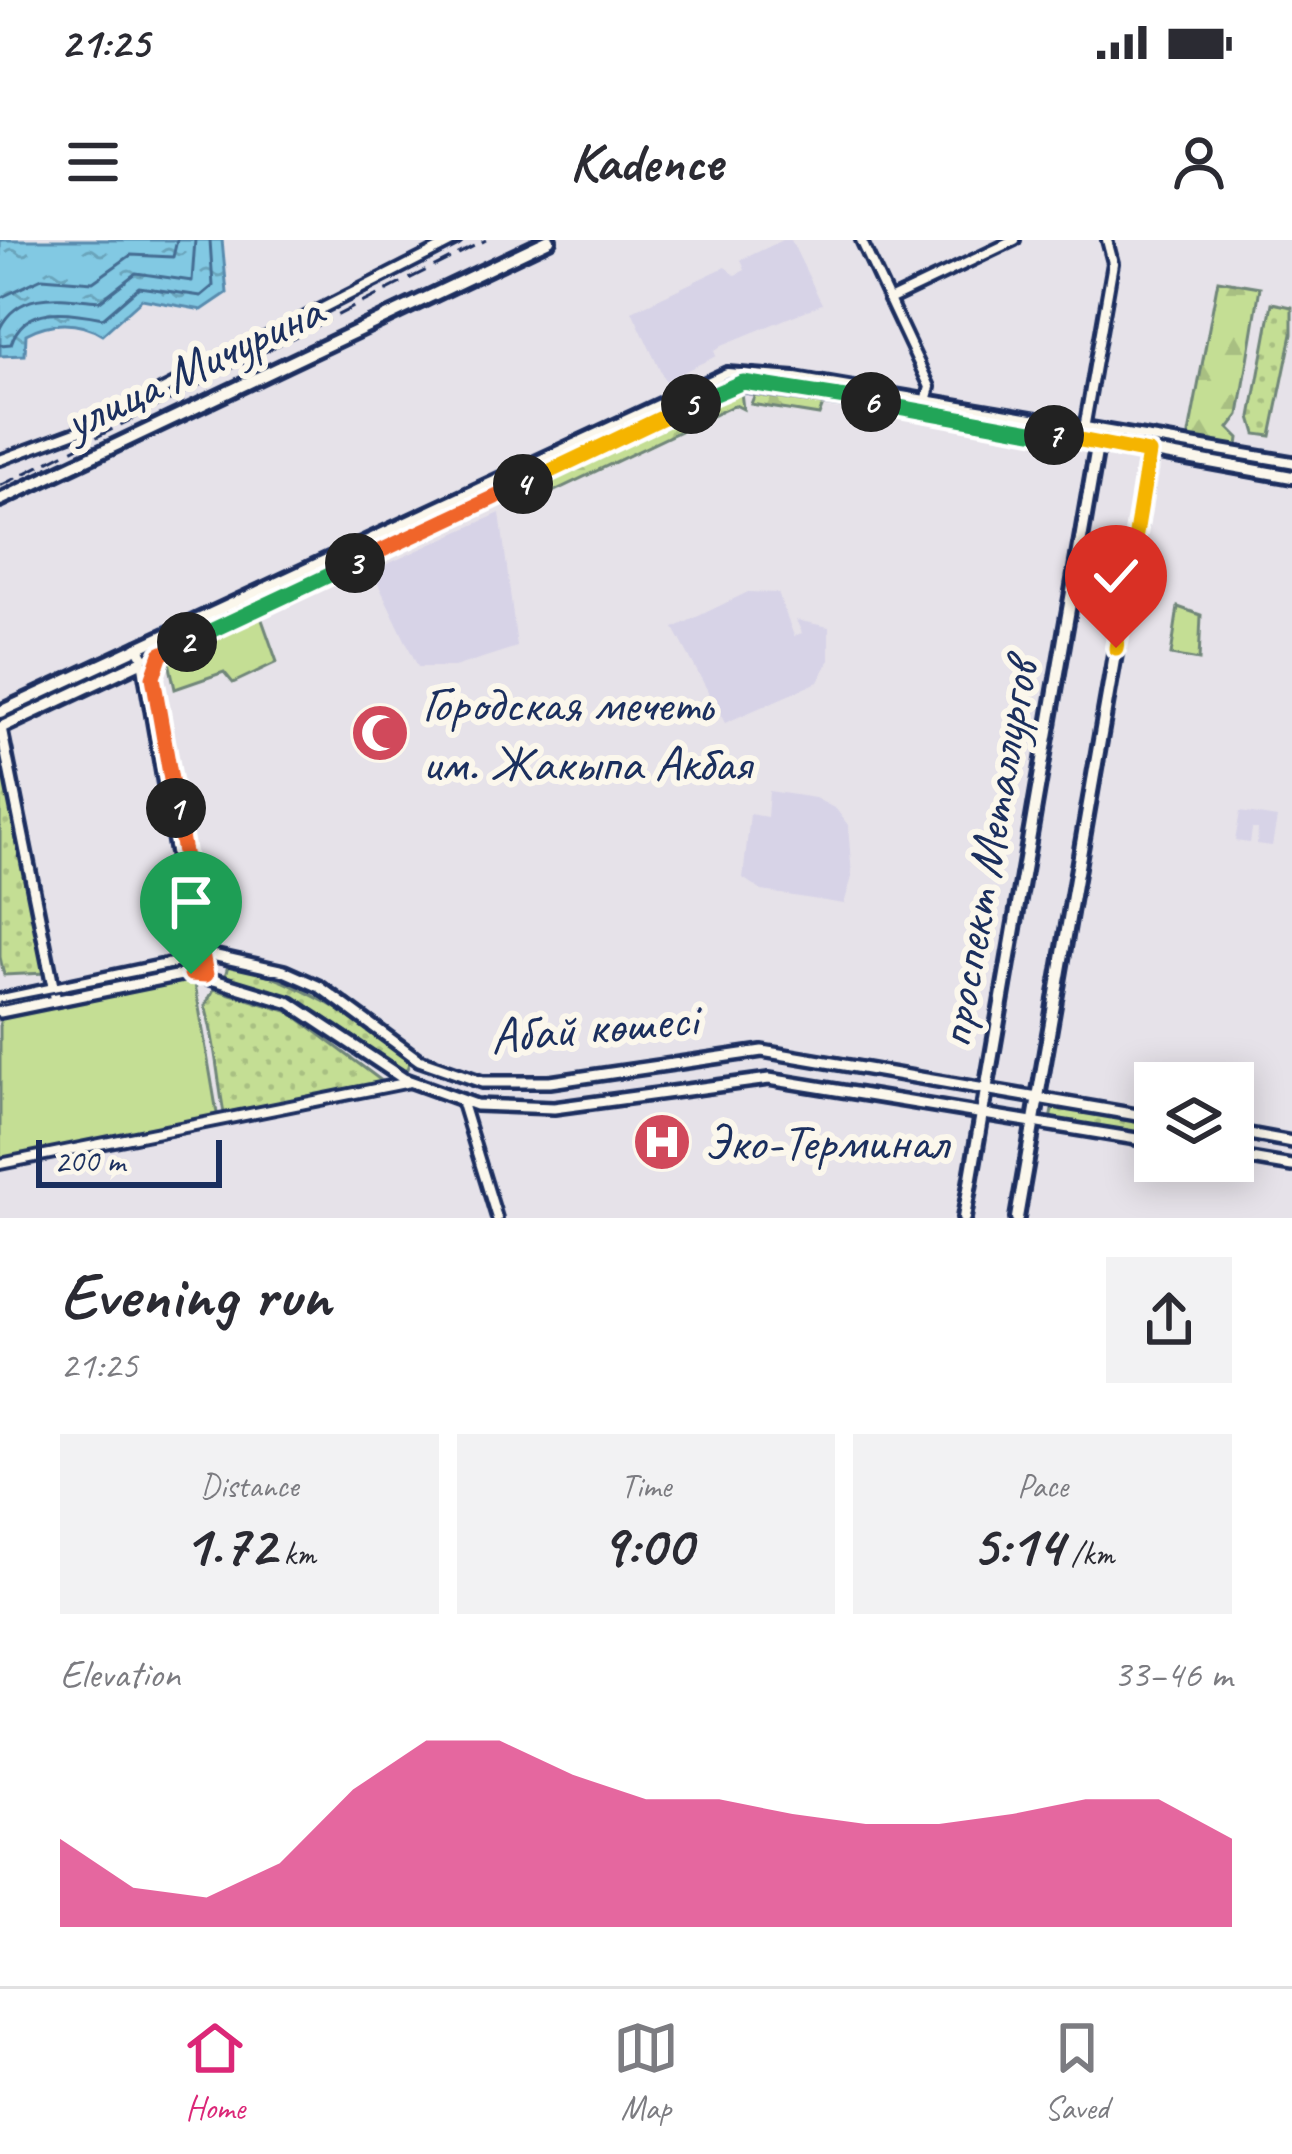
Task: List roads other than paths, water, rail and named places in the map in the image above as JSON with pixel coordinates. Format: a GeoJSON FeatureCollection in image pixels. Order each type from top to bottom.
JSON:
{"type":"FeatureCollection","features":[{"type":"Feature","properties":{"kind":"main road","name":"улица Мичурина"},"geometry":{"type":"LineString","coordinates":[[0,500],[549,240]]}},
{"type":"Feature","properties":{"kind":"main road"},"geometry":{"type":"LineString","coordinates":[[0,712],[727,374],[756,373],[926,401],[1084,429],[1098,438]]}},
{"type":"Feature","properties":{"kind":"main road"},"geometry":{"type":"LineString","coordinates":[[0,727],[735,383],[1098,438],[1292,477]]}},
{"type":"Feature","properties":{"kind":"main road","name":"проспект Металлургов"},"geometry":{"type":"LineString","coordinates":[[964,1218],[1098,438]]}},
{"type":"Feature","properties":{"kind":"main road"},"geometry":{"type":"LineString","coordinates":[[1151,447],[1292,464]]}},
{"type":"Feature","properties":{"kind":"main road","name":"проспект Металлургов"},"geometry":{"type":"LineString","coordinates":[[1017,1218],[1151,447]]}},
{"type":"Feature","properties":{"kind":"main road"},"geometry":{"type":"LineString","coordinates":[[129,669],[147,677],[161,654]]}},
{"type":"Feature","properties":{"kind":"street"},"geometry":{"type":"LineString","coordinates":[[0,460],[92,426],[456,240]]}},
{"type":"Feature","properties":{"kind":"street"},"geometry":{"type":"LineString","coordinates":[[861,240],[930,387],[926,401]]}},
{"type":"Feature","properties":{"kind":"street"},"geometry":{"type":"LineString","coordinates":[[890,300],[1015,240]]}},
{"type":"Feature","properties":{"kind":"street"},"geometry":{"type":"LineString","coordinates":[[1084,429],[1113,262],[1107,240]]}},
{"type":"Feature","properties":{"kind":"street"},"geometry":{"type":"LineString","coordinates":[[0,1012],[54,995],[206,975],[138,647]]}},
{"type":"Feature","properties":{"kind":"street"},"geometry":{"type":"LineString","coordinates":[[0,727],[54,995]]}},
{"type":"Feature","properties":{"kind":"street"},"geometry":{"type":"LineString","coordinates":[[196,939],[229,957]]}},
{"type":"Feature","properties":{"kind":"street"},"geometry":{"type":"LineString","coordinates":[[184,962],[196,939]]}},
{"type":"Feature","properties":{"kind":"street","name":"Абай көшесі"},"geometry":{"type":"LineString","coordinates":[[0,1000],[54,995],[204,956],[229,957],[320,987],[419,1060],[482,1082],[550,1082],[762,1052],[1134,1114]]}},
{"type":"Feature","properties":{"kind":"street","name":"Абай көшесі"},"geometry":{"type":"LineString","coordinates":[[206,975],[309,1012],[412,1082],[476,1105],[554,1108],[715,1082],[769,1079],[1134,1138]]}},
{"type":"Feature","properties":{"kind":"street"},"geometry":{"type":"LineString","coordinates":[[0,1164],[412,1082]]}},
{"type":"Feature","properties":{"kind":"street"},"geometry":{"type":"LineString","coordinates":[[476,1105],[482,1082]]}},
{"type":"Feature","properties":{"kind":"street"},"geometry":{"type":"LineString","coordinates":[[460,1100],[458,1108],[496,1218]]}},
{"type":"Feature","properties":{"kind":"street"},"geometry":{"type":"LineString","coordinates":[[1254,1135],[1292,1142]]}},
{"type":"Feature","properties":{"kind":"street"},"geometry":{"type":"LineString","coordinates":[[1254,1160],[1292,1166]]}},
{"type":"Feature","properties":{"kind":"water"},"geometry":{"type":"Polygon","coordinates":[[[0,240],[222,240],[227,293],[202,310],[142,299],[102,335],[74,325],[45,327],[26,334],[25,355],[0,356],[0,240]]]}},
{"type":"Feature","properties":{"kind":"tram line"},"geometry":{"type":"LineString","coordinates":[[0,1003],[183,967],[194,959],[196,944],[147,677],[149,660],[159,648],[727,378],[752,376],[1292,468]]}},
{"type":"Feature","properties":{"kind":"railway"},"geometry":{"type":"LineString","coordinates":[[0,486],[486,240]]}},
{"type":"Feature","properties":{"kind":"place","name":"Городская мечеть им. Жакыпа Акбая"},"geometry":{"type":"Point","coordinates":[380,733]}},
{"type":"Feature","properties":{"kind":"place","name":"Эко-Терминал"},"geometry":{"type":"Point","coordinates":[662,1142]}}]}
